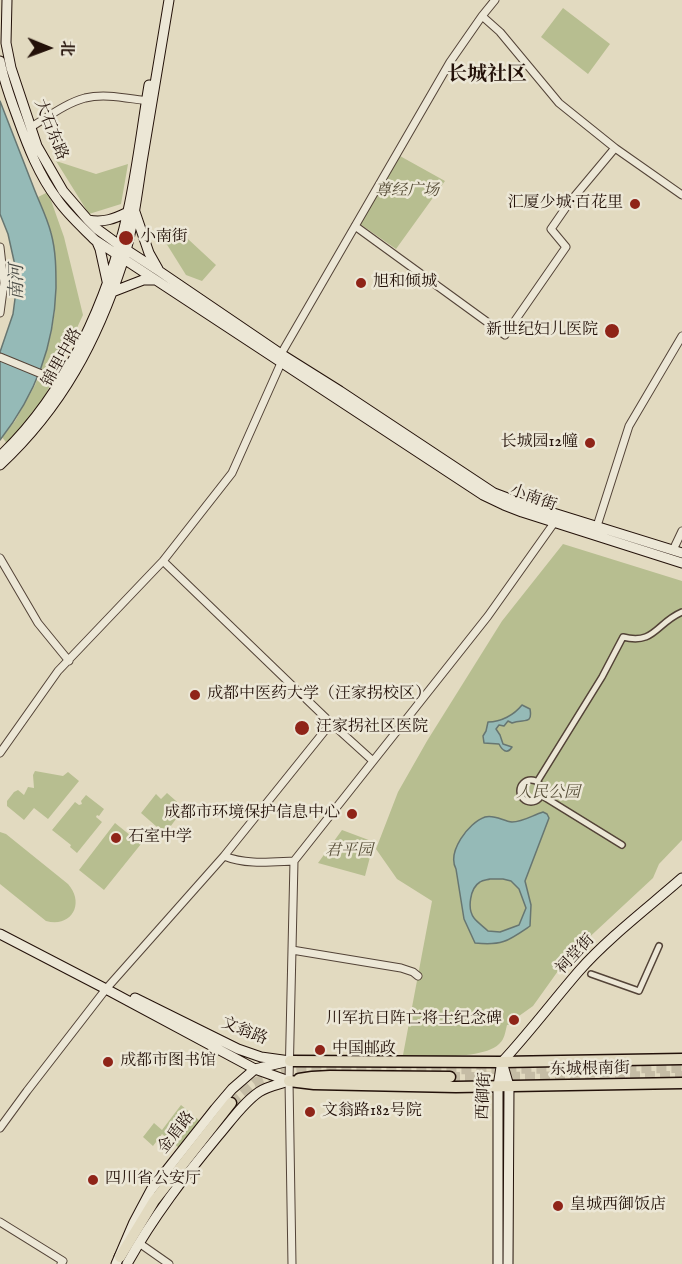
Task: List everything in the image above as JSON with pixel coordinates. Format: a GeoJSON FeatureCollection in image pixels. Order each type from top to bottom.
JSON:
{"type":"FeatureCollection","features":[{"type":"Feature","properties":{"kind":"main road","name":"大石东路"},"geometry":{"type":"LineString","coordinates":[[7,0],[6,43],[9,60],[37,146],[63,190],[88,220],[121,252]]}},
{"type":"Feature","properties":{"kind":"main road"},"geometry":{"type":"LineString","coordinates":[[121,252],[131,210],[164,0]]}},
{"type":"Feature","properties":{"kind":"main road"},"geometry":{"type":"LineString","coordinates":[[149,101],[170,0]]}},
{"type":"Feature","properties":{"kind":"main road","name":"大石东路"},"geometry":{"type":"LineString","coordinates":[[0,62],[3,81],[29,150],[42,176],[74,220],[96,240],[121,252]]}},
{"type":"Feature","properties":{"kind":"main road"},"geometry":{"type":"LineString","coordinates":[[88,220],[115,219],[131,210]]}},
{"type":"Feature","properties":{"kind":"main road"},"geometry":{"type":"LineString","coordinates":[[112,292],[157,275],[131,210]]}},
{"type":"Feature","properties":{"kind":"main road"},"geometry":{"type":"LineString","coordinates":[[96,240],[107,281]]}},
{"type":"Feature","properties":{"kind":"main road","name":"小南街"},"geometry":{"type":"LineString","coordinates":[[121,252],[483,495],[554,523],[682,563]]}},
{"type":"Feature","properties":{"kind":"main road","name":"锦里中路"},"geometry":{"type":"LineString","coordinates":[[0,456],[23,433],[61,382],[80,348],[121,252]]}},
{"type":"Feature","properties":{"kind":"main road","name":"锦里中路"},"geometry":{"type":"LineString","coordinates":[[0,465],[15,452],[38,425],[76,372],[112,292],[121,252]]}},
{"type":"Feature","properties":{"kind":"main road","name":"小南街"},"geometry":{"type":"LineString","coordinates":[[281,359],[340,391],[494,493],[677,551]]}},
{"type":"Feature","properties":{"kind":"main road","name":"祠堂街"},"geometry":{"type":"LineString","coordinates":[[502,1062],[580,969],[682,878]]}},
{"type":"Feature","properties":{"kind":"main road","name":"文翁路"},"geometry":{"type":"LineString","coordinates":[[0,928],[255,1069],[290,1081],[314,1084],[503,1086]]}},
{"type":"Feature","properties":{"kind":"main road","name":"文翁路"},"geometry":{"type":"LineString","coordinates":[[0,934],[238,1049],[261,1057],[290,1061],[502,1062]]}},
{"type":"Feature","properties":{"kind":"main road","name":"东城根南街"},"geometry":{"type":"LineString","coordinates":[[502,1062],[682,1059]]}},
{"type":"Feature","properties":{"kind":"main road","name":"金盾路"},"geometry":{"type":"LineString","coordinates":[[121,1262],[134,1222],[151,1190],[215,1109],[232,1089],[255,1069],[290,1061]]}},
{"type":"Feature","properties":{"kind":"main road","name":"西御街"},"geometry":{"type":"LineString","coordinates":[[502,1062],[508,1264]]}},
{"type":"Feature","properties":{"kind":"main road","name":"文翁路"},"geometry":{"type":"LineString","coordinates":[[290,1081],[321,1076],[450,1077]]}},
{"type":"Feature","properties":{"kind":"main road","name":"金盾路"},"geometry":{"type":"LineString","coordinates":[[121,1262],[139,1243],[182,1179],[234,1117],[260,1092],[268,1087],[290,1081]]}},
{"type":"Feature","properties":{"kind":"main road","name":"东城根南街"},"geometry":{"type":"LineString","coordinates":[[503,1086],[682,1083]]}},
{"type":"Feature","properties":{"kind":"main road","name":"西御街"},"geometry":{"type":"LineString","coordinates":[[498,1264],[503,1086]]}},
{"type":"Feature","properties":{"kind":"main road","name":"金盾路"},"geometry":{"type":"LineString","coordinates":[[121,1262],[154,1201],[231,1103]]}},
{"type":"Feature","properties":{"kind":"street"},"geometry":{"type":"LineString","coordinates":[[0,753],[58,671],[163,561],[232,473],[281,359],[450,62],[495,0]]}},
{"type":"Feature","properties":{"kind":"street"},"geometry":{"type":"LineString","coordinates":[[482,16],[500,32],[560,103],[615,148],[682,195]]}},
{"type":"Feature","properties":{"kind":"street"},"geometry":{"type":"LineString","coordinates":[[31,127],[85,98],[106,96],[149,101]]}},
{"type":"Feature","properties":{"kind":"street"},"geometry":{"type":"LineString","coordinates":[[355,226],[505,335],[566,247],[551,229],[569,203],[615,148]]}},
{"type":"Feature","properties":{"kind":"street"},"geometry":{"type":"LineString","coordinates":[[0,247],[4,283],[0,313]]}},
{"type":"Feature","properties":{"kind":"street"},"geometry":{"type":"LineString","coordinates":[[597,526],[629,426],[682,336]]}},
{"type":"Feature","properties":{"kind":"street"},"geometry":{"type":"LineString","coordinates":[[0,357],[61,382]]}},
{"type":"Feature","properties":{"kind":"street"},"geometry":{"type":"LineString","coordinates":[[292,1264],[290,1061],[294,861],[488,616],[554,523]]}},
{"type":"Feature","properties":{"kind":"street"},"geometry":{"type":"LineString","coordinates":[[677,551],[682,531]]}},
{"type":"Feature","properties":{"kind":"street"},"geometry":{"type":"LineString","coordinates":[[0,558],[2,568],[38,623],[69,661]]}},
{"type":"Feature","properties":{"kind":"street"},"geometry":{"type":"LineString","coordinates":[[163,561],[373,761]]}},
{"type":"Feature","properties":{"kind":"street"},"geometry":{"type":"LineString","coordinates":[[537,782],[602,677],[623,637],[634,640],[645,638],[654,634],[673,616],[682,612]]}},
{"type":"Feature","properties":{"kind":"street"},"geometry":{"type":"LineString","coordinates":[[0,1128],[108,987],[224,856],[331,723]]}},
{"type":"Feature","properties":{"kind":"street"},"geometry":{"type":"LineString","coordinates":[[531,780],[537,782],[541,788],[541,795],[539,799],[532,802],[525,801],[520,795],[520,788],[524,782],[531,780]]}},
{"type":"Feature","properties":{"kind":"street"},"geometry":{"type":"LineString","coordinates":[[541,795],[622,845]]}},
{"type":"Feature","properties":{"kind":"street"},"geometry":{"type":"LineString","coordinates":[[224,856],[246,862],[294,861]]}},
{"type":"Feature","properties":{"kind":"street"},"geometry":{"type":"LineString","coordinates":[[591,974],[639,992],[659,946]]}},
{"type":"Feature","properties":{"kind":"street"},"geometry":{"type":"LineString","coordinates":[[292,951],[400,968],[418,976]]}},
{"type":"Feature","properties":{"kind":"street"},"geometry":{"type":"LineString","coordinates":[[0,1222],[63,1261],[61,1264]]}},
{"type":"Feature","properties":{"kind":"street"},"geometry":{"type":"LineString","coordinates":[[139,1243],[169,1264]]}},
{"type":"Feature","properties":{"kind":"green space"},"geometry":{"type":"Polygon","coordinates":[[[563,8],[610,44],[588,74],[541,37],[563,8]]]}},
{"type":"Feature","properties":{"kind":"green space","name":"尊经广场"},"geometry":{"type":"Polygon","coordinates":[[[400,156],[445,181],[396,249],[360,224],[400,156]]]}},
{"type":"Feature","properties":{"kind":"green space"},"geometry":{"type":"Polygon","coordinates":[[[56,161],[96,174],[128,164],[121,204],[89,214],[56,161]]]}},
{"type":"Feature","properties":{"kind":"green space"},"geometry":{"type":"Polygon","coordinates":[[[48,192],[64,237],[83,315],[44,398],[27,424],[8,445],[2,437],[15,421],[35,385],[51,334],[55,310],[51,234],[38,197],[48,192]]]}},
{"type":"Feature","properties":{"kind":"green space"},"geometry":{"type":"Polygon","coordinates":[[[174,226],[216,265],[202,281],[186,275],[161,235],[174,226]]]}},
{"type":"Feature","properties":{"kind":"green space","name":"人民公园"},"geometry":{"type":"Polygon","coordinates":[[[563,544],[682,581],[682,840],[659,864],[653,878],[568,957],[533,1006],[519,1016],[516,1024],[507,1025],[503,1039],[496,1046],[486,1051],[457,1056],[403,1055],[432,901],[397,879],[376,849],[398,792],[427,741],[502,621],[563,544]]]}},
{"type":"Feature","properties":{"kind":"green space"},"geometry":{"type":"Polygon","coordinates":[[[35,771],[63,776],[68,772],[79,781],[48,819],[34,808],[24,820],[7,806],[7,801],[18,790],[24,795],[28,787],[34,788],[35,771]]]}},
{"type":"Feature","properties":{"kind":"green space"},"geometry":{"type":"Polygon","coordinates":[[[167,793],[184,808],[165,834],[141,813],[156,794],[161,799],[167,793]]]}},
{"type":"Feature","properties":{"kind":"green space"},"geometry":{"type":"Polygon","coordinates":[[[86,795],[104,809],[96,817],[102,822],[77,853],[70,847],[71,845],[52,830],[75,802],[82,804],[81,801],[86,795]]]}},
{"type":"Feature","properties":{"kind":"green space"},"geometry":{"type":"Polygon","coordinates":[[[115,823],[141,844],[104,890],[79,870],[115,823]]]}},
{"type":"Feature","properties":{"kind":"green space","name":"君平园"},"geometry":{"type":"Polygon","coordinates":[[[342,830],[374,842],[365,876],[318,863],[342,830]]]}},
{"type":"Feature","properties":{"kind":"green space"},"geometry":{"type":"Polygon","coordinates":[[[0,832],[6,834],[68,884],[75,899],[73,912],[69,917],[63,921],[46,921],[0,884],[0,832]]]}},
{"type":"Feature","properties":{"kind":"green space"},"geometry":{"type":"Polygon","coordinates":[[[181,1105],[200,1121],[179,1148],[162,1134],[153,1146],[143,1137],[154,1123],[162,1130],[181,1105]]]}},
{"type":"Feature","properties":{"kind":"water","name":"南河"},"geometry":{"type":"Polygon","coordinates":[[[0,101],[53,240],[56,288],[51,330],[41,368],[24,405],[0,440],[0,352],[13,314],[16,291],[14,261],[8,234],[0,214],[0,101]]]}},
{"type":"Feature","properties":{"kind":"water"},"geometry":{"type":"Polygon","coordinates":[[[522,705],[530,709],[529,720],[512,723],[508,721],[504,726],[499,725],[496,729],[503,744],[512,747],[508,751],[505,751],[499,744],[484,743],[483,736],[488,722],[507,717],[522,705]]]}},
{"type":"Feature","properties":{"kind":"water"},"geometry":{"type":"Polygon","coordinates":[[[543,812],[549,818],[525,881],[531,905],[530,926],[498,943],[475,943],[464,919],[454,862],[454,855],[461,839],[472,825],[488,816],[516,822],[543,812]],[[503,879],[481,881],[472,894],[470,904],[472,914],[488,931],[500,932],[519,925],[526,908],[519,889],[511,881],[503,879]]]}},
{"type":"Feature","properties":{"kind":"tunnel"},"geometry":{"type":"LineString","coordinates":[[231,1103],[254,1083],[283,1072],[305,1070],[682,1068]]}},
{"type":"Feature","properties":{"kind":"tunnel"},"geometry":{"type":"LineString","coordinates":[[450,1077],[682,1076]]}},
{"type":"Feature","properties":{"kind":"place","name":"汇厦少城·百花里"},"geometry":{"type":"Point","coordinates":[635,204]}},
{"type":"Feature","properties":{"kind":"place","name":"小南街"},"geometry":{"type":"Point","coordinates":[126,238]}},
{"type":"Feature","properties":{"kind":"place","name":"旭和倾城"},"geometry":{"type":"Point","coordinates":[361,283]}},
{"type":"Feature","properties":{"kind":"place","name":"新世纪妇儿医院"},"geometry":{"type":"Point","coordinates":[612,331]}},
{"type":"Feature","properties":{"kind":"place","name":"长城园12幢"},"geometry":{"type":"Point","coordinates":[590,443]}},
{"type":"Feature","properties":{"kind":"place","name":"成都中医药大学（汪家拐校区）"},"geometry":{"type":"Point","coordinates":[195,695]}},
{"type":"Feature","properties":{"kind":"place","name":"汪家拐社区医院"},"geometry":{"type":"Point","coordinates":[302,728]}},
{"type":"Feature","properties":{"kind":"place","name":"成都市环境保护信息中心"},"geometry":{"type":"Point","coordinates":[352,814]}},
{"type":"Feature","properties":{"kind":"place","name":"石室中学"},"geometry":{"type":"Point","coordinates":[116,838]}},
{"type":"Feature","properties":{"kind":"place","name":"川军抗日阵亡将士纪念碑"},"geometry":{"type":"Point","coordinates":[514,1020]}},
{"type":"Feature","properties":{"kind":"place","name":"中国邮政"},"geometry":{"type":"Point","coordinates":[320,1050]}},
{"type":"Feature","properties":{"kind":"place","name":"成都市图书馆"},"geometry":{"type":"Point","coordinates":[108,1062]}},
{"type":"Feature","properties":{"kind":"place","name":"文翁路182号院"},"geometry":{"type":"Point","coordinates":[310,1112]}},
{"type":"Feature","properties":{"kind":"place","name":"四川省公安厅"},"geometry":{"type":"Point","coordinates":[93,1180]}},
{"type":"Feature","properties":{"kind":"place","name":"皇城西御饭店"},"geometry":{"type":"Point","coordinates":[558,1206]}},
{"type":"Feature","properties":{"kind":"district","name":"长城社区"},"geometry":{"type":"Point","coordinates":[487,76]}}]}
